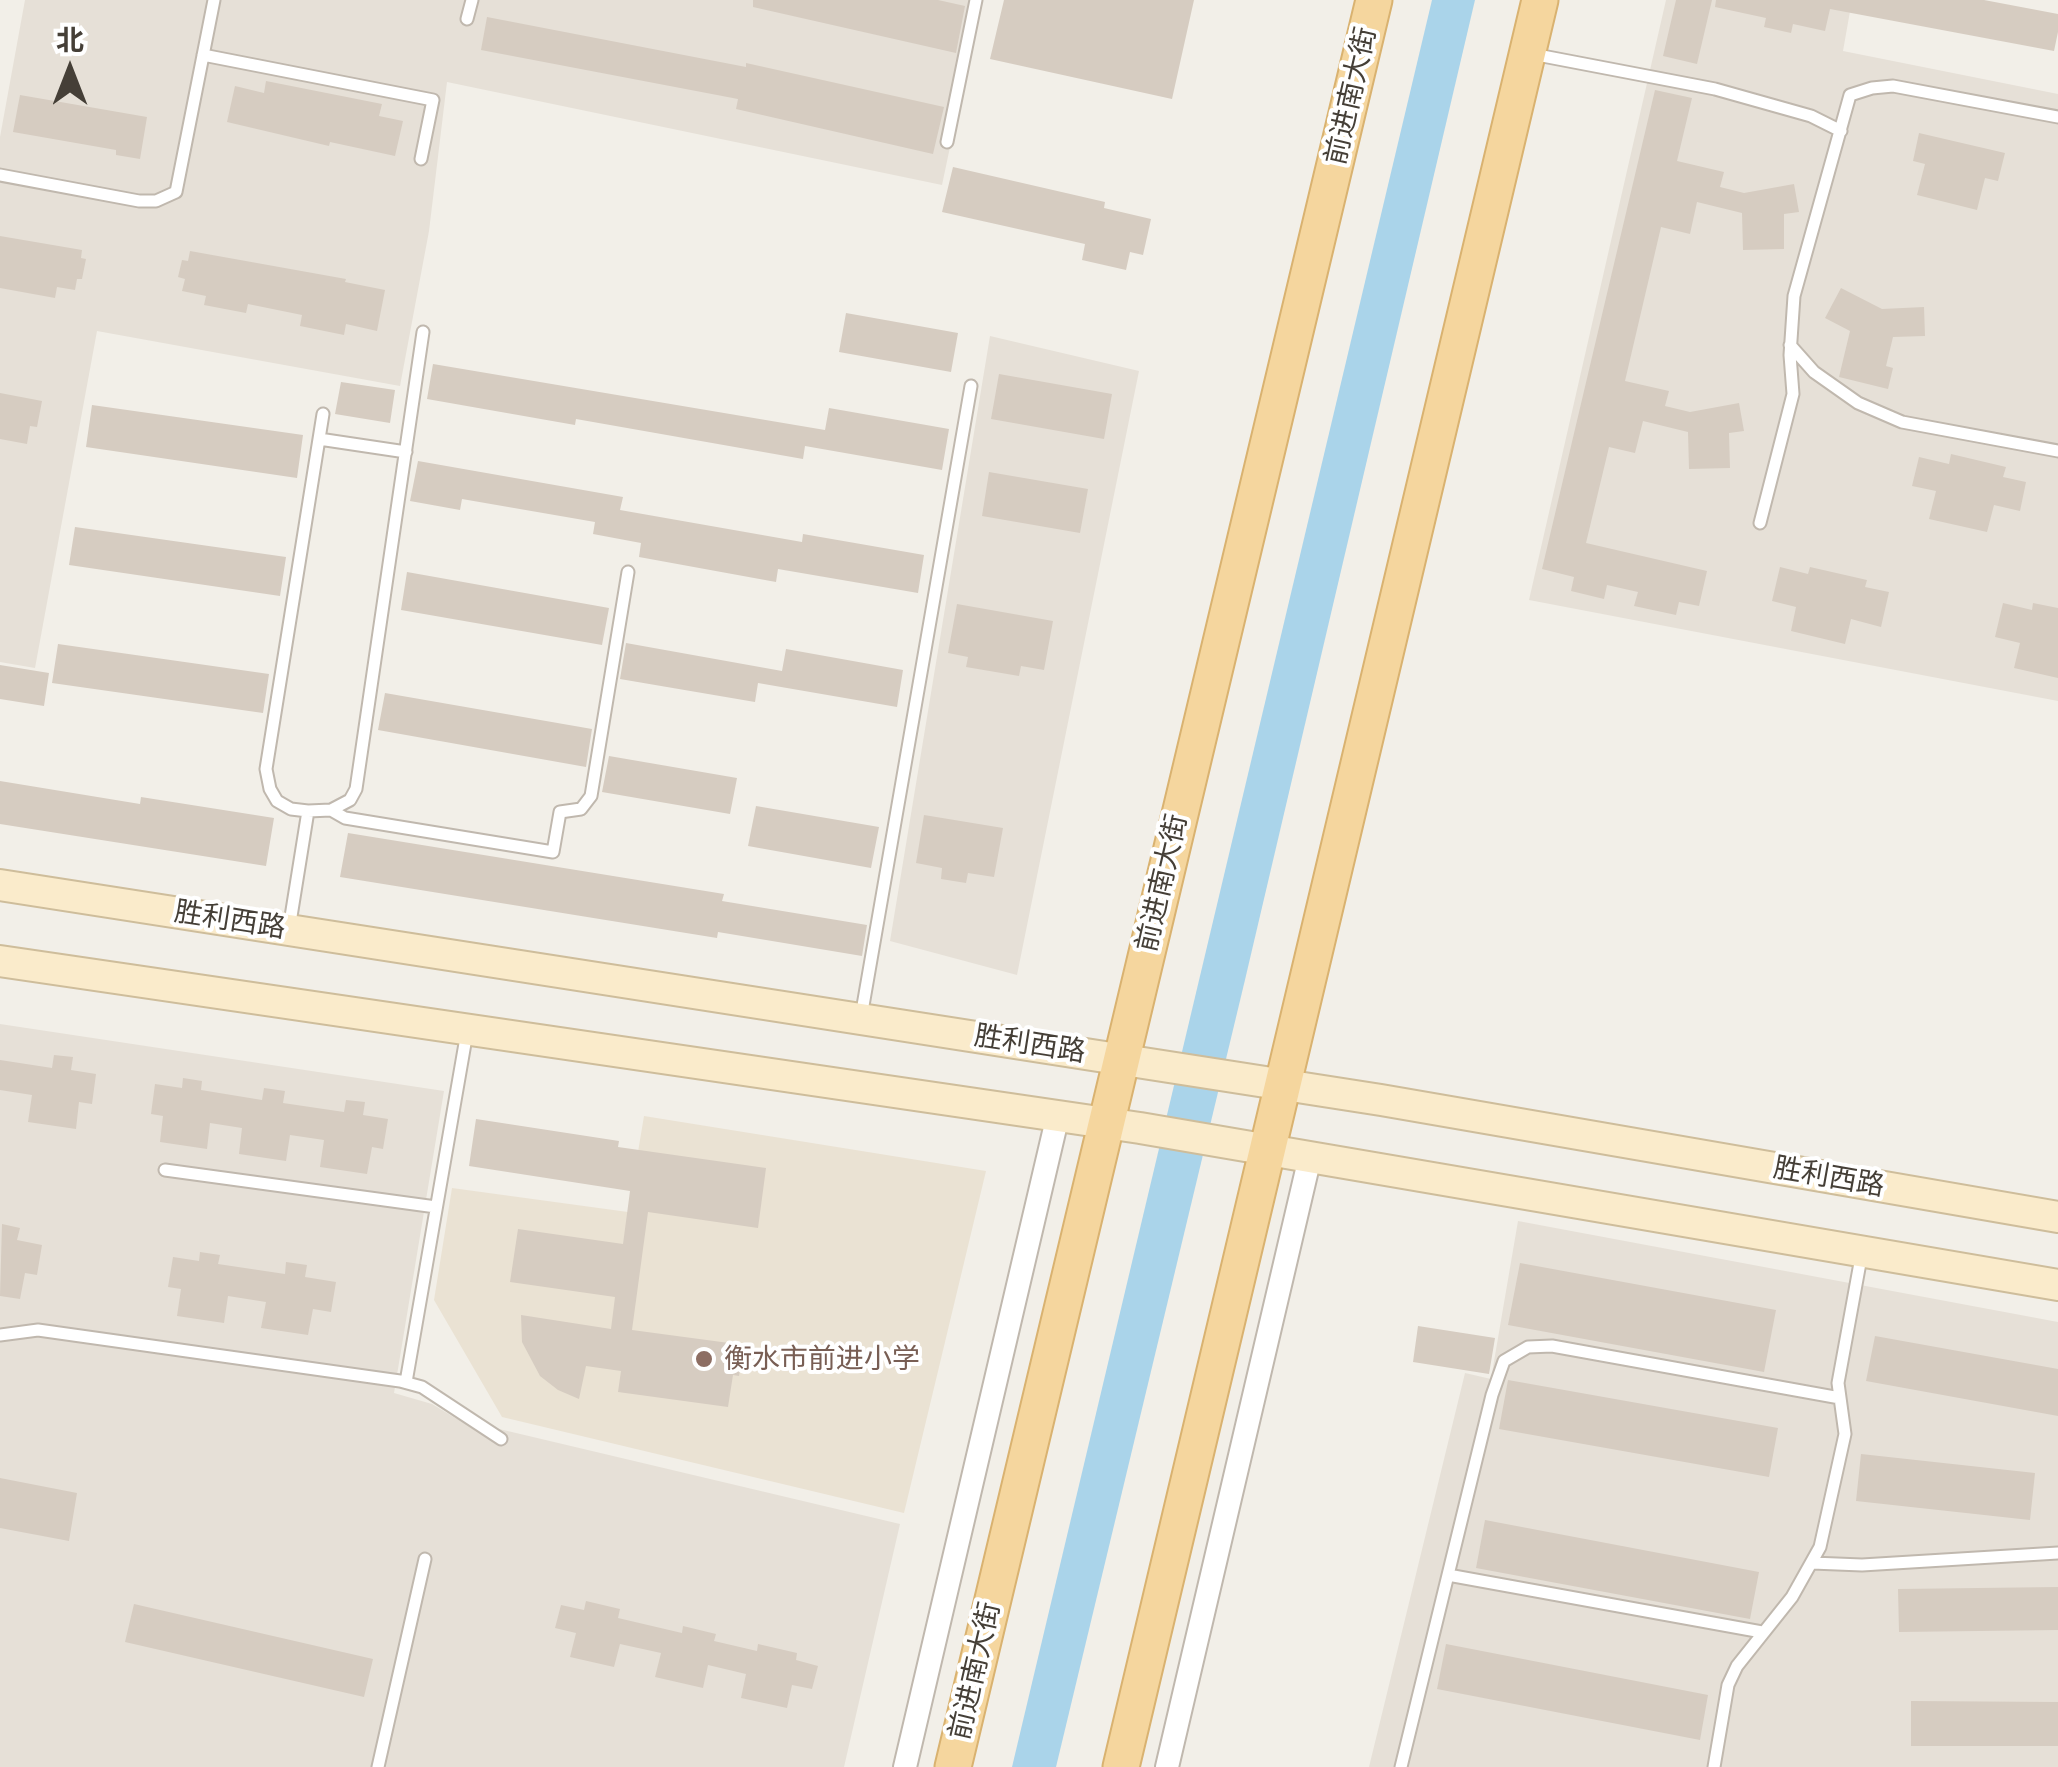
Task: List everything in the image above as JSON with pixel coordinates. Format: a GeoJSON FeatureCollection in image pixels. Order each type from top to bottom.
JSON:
{"type":"FeatureCollection","features":[{"type":"Feature","properties":{"kind":"main road","name":"前进南大街"},"geometry":{"type":"LineString","coordinates":[[952,1767],[1123,1125],[1374,0]]}},
{"type":"Feature","properties":{"kind":"main road"},"geometry":{"type":"LineString","coordinates":[[1121,1767],[1540,0]]}},
{"type":"Feature","properties":{"kind":"main road","name":"胜利西路"},"geometry":{"type":"LineString","coordinates":[[0,885],[1135,1060],[2058,1217]]}},
{"type":"Feature","properties":{"kind":"main road"},"geometry":{"type":"LineString","coordinates":[[0,961],[1123,1125],[2058,1285]]}},
{"type":"Feature","properties":{"kind":"street"},"geometry":{"type":"LineString","coordinates":[[905,1767],[1058,1115]]}},
{"type":"Feature","properties":{"kind":"street"},"geometry":{"type":"LineString","coordinates":[[1167,1767],[1310,1157]]}},
{"type":"Feature","properties":{"kind":"lane"},"geometry":{"type":"LineString","coordinates":[[0,175],[139,202],[156,201],[176,192],[214,0]]}},
{"type":"Feature","properties":{"kind":"lane"},"geometry":{"type":"LineString","coordinates":[[468,20],[472,0]]}},
{"type":"Feature","properties":{"kind":"lane"},"geometry":{"type":"LineString","coordinates":[[947,142],[976,0]]}},
{"type":"Feature","properties":{"kind":"lane"},"geometry":{"type":"LineString","coordinates":[[1528,53],[1715,89],[1812,116],[1841,131]]}},
{"type":"Feature","properties":{"kind":"lane"},"geometry":{"type":"LineString","coordinates":[[203,55],[433,100],[421,159]]}},
{"type":"Feature","properties":{"kind":"lane"},"geometry":{"type":"LineString","coordinates":[[1760,523],[1793,394],[1790,346],[1794,296],[1850,95],[1882,87],[2058,117]]}},
{"type":"Feature","properties":{"kind":"lane"},"geometry":{"type":"LineString","coordinates":[[323,414],[266,770],[277,800],[308,811],[332,810],[350,800],[356,790],[423,332]]}},
{"type":"Feature","properties":{"kind":"lane"},"geometry":{"type":"LineString","coordinates":[[1790,346],[1814,372],[1858,404],[1902,422],[2058,452]]}},
{"type":"Feature","properties":{"kind":"lane"},"geometry":{"type":"LineString","coordinates":[[861,1018],[970,386]]}},
{"type":"Feature","properties":{"kind":"lane"},"geometry":{"type":"LineString","coordinates":[[319,440],[406,452]]}},
{"type":"Feature","properties":{"kind":"lane"},"geometry":{"type":"LineString","coordinates":[[332,810],[345,818],[553,852],[560,812],[581,808],[591,796],[628,572]]}},
{"type":"Feature","properties":{"kind":"lane"},"geometry":{"type":"LineString","coordinates":[[290,929],[308,811]]}},
{"type":"Feature","properties":{"kind":"lane"},"geometry":{"type":"LineString","coordinates":[[406,1382],[468,1029]]}},
{"type":"Feature","properties":{"kind":"lane"},"geometry":{"type":"LineString","coordinates":[[165,1170],[436,1208]]}},
{"type":"Feature","properties":{"kind":"lane"},"geometry":{"type":"LineString","coordinates":[[1714,1767],[1728,1685],[1745,1652],[1792,1598],[1820,1547],[1841,1464],[1845,1434],[1838,1383],[1862,1252]]}},
{"type":"Feature","properties":{"kind":"lane"},"geometry":{"type":"LineString","coordinates":[[0,1335],[38,1330],[406,1382],[452,1405],[501,1439]]}},
{"type":"Feature","properties":{"kind":"lane"},"geometry":{"type":"LineString","coordinates":[[1401,1767],[1492,1394],[1504,1361],[1528,1347],[1552,1346],[1840,1398]]}},
{"type":"Feature","properties":{"kind":"lane"},"geometry":{"type":"LineString","coordinates":[[1812,1564],[1862,1566],[2058,1553]]}},
{"type":"Feature","properties":{"kind":"lane"},"geometry":{"type":"LineString","coordinates":[[378,1767],[425,1559]]}},
{"type":"Feature","properties":{"kind":"lane"},"geometry":{"type":"LineString","coordinates":[[1448,1575],[1762,1632]]}},
{"type":"Feature","properties":{"kind":"shaded area"},"geometry":{"type":"Polygon","coordinates":[[[25,0],[981,0],[942,185],[447,82],[429,231],[400,386],[97,331],[35,668],[0,662],[0,137],[25,0]]]}},
{"type":"Feature","properties":{"kind":"shaded area"},"geometry":{"type":"Polygon","coordinates":[[[1666,0],[1852,0],[1843,51],[2058,94],[2058,701],[1529,600],[1666,0]]]}},
{"type":"Feature","properties":{"kind":"shaded area"},"geometry":{"type":"Polygon","coordinates":[[[990,336],[1139,371],[1017,975],[890,941],[990,336]]]}},
{"type":"Feature","properties":{"kind":"shaded area"},"geometry":{"type":"Polygon","coordinates":[[[0,1024],[444,1091],[394,1393],[432,1404],[457,1419],[900,1524],[844,1767],[0,1767],[0,1024]]]}},
{"type":"Feature","properties":{"kind":"shaded area","name":"衡水市前进小学"},"geometry":{"type":"Polygon","coordinates":[[[644,1116],[986,1171],[904,1513],[502,1417],[434,1300],[452,1188],[628,1212],[644,1116]]]}},
{"type":"Feature","properties":{"kind":"shaded area"},"geometry":{"type":"Polygon","coordinates":[[[1518,1221],[2058,1322],[2058,1767],[1369,1767],[1465,1373],[1491,1379],[1518,1221]]]}},
{"type":"Feature","properties":{"kind":"water"},"geometry":{"type":"Polygon","coordinates":[[[1432,0],[1475,0],[1244,984],[1056,1767],[1012,1767],[1432,0]]]}},
{"type":"Feature","properties":{"kind":"building"},"geometry":{"type":"Polygon","coordinates":[[[753,0],[938,0],[965,6],[956,53],[753,7],[753,0]]]}},
{"type":"Feature","properties":{"kind":"building"},"geometry":{"type":"Polygon","coordinates":[[[1004,0],[1194,0],[1172,99],[990,59],[1004,0]]]}},
{"type":"Feature","properties":{"kind":"building"},"geometry":{"type":"Polygon","coordinates":[[[1676,0],[1712,0],[1697,64],[1663,56],[1676,0]]]}},
{"type":"Feature","properties":{"kind":"building"},"geometry":{"type":"Polygon","coordinates":[[[1716,0],[1984,0],[2058,14],[2058,32],[2054,51],[1830,9],[1825,31],[1793,24],[1791,33],[1764,27],[1766,18],[1715,7],[1716,0]]]}},
{"type":"Feature","properties":{"kind":"building"},"geometry":{"type":"Polygon","coordinates":[[[487,17],[746,67],[746,63],[944,107],[933,154],[736,109],[738,99],[481,50],[487,17]]]}},
{"type":"Feature","properties":{"kind":"building"},"geometry":{"type":"Polygon","coordinates":[[[266,81],[382,104],[379,116],[403,121],[395,156],[330,142],[329,146],[227,122],[235,86],[264,93],[266,81]]]}},
{"type":"Feature","properties":{"kind":"building"},"geometry":{"type":"Polygon","coordinates":[[[1655,90],[1692,98],[1677,161],[1724,172],[1720,187],[1744,193],[1794,184],[1799,212],[1784,214],[1784,249],[1743,250],[1742,213],[1697,202],[1690,234],[1661,227],[1625,381],[1669,391],[1665,406],[1690,412],[1739,403],[1744,431],[1729,433],[1730,468],[1689,469],[1688,432],[1643,421],[1635,453],[1609,447],[1586,543],[1707,571],[1699,606],[1679,602],[1676,615],[1634,606],[1638,592],[1607,585],[1604,599],[1571,591],[1574,577],[1542,569],[1655,90]]]}},
{"type":"Feature","properties":{"kind":"building"},"geometry":{"type":"Polygon","coordinates":[[[20,95],[147,117],[140,159],[116,155],[116,150],[13,132],[20,95]]]}},
{"type":"Feature","properties":{"kind":"building"},"geometry":{"type":"Polygon","coordinates":[[[1919,133],[2005,153],[1998,181],[1985,178],[1977,210],[1917,195],[1925,164],[1913,161],[1919,133]]]}},
{"type":"Feature","properties":{"kind":"building"},"geometry":{"type":"Polygon","coordinates":[[[953,167],[1105,202],[1104,208],[1151,219],[1143,255],[1130,252],[1126,270],[1082,260],[1085,244],[942,212],[953,167]]]}},
{"type":"Feature","properties":{"kind":"building"},"geometry":{"type":"Polygon","coordinates":[[[0,236],[82,250],[81,258],[86,259],[82,279],[77,279],[75,290],[57,287],[55,298],[0,288],[0,236]]]}},
{"type":"Feature","properties":{"kind":"building"},"geometry":{"type":"Polygon","coordinates":[[[190,251],[346,279],[345,282],[385,290],[377,331],[346,324],[344,335],[300,326],[302,315],[248,304],[246,313],[204,305],[206,296],[182,291],[185,279],[178,277],[182,260],[188,261],[190,251]]]}},
{"type":"Feature","properties":{"kind":"building"},"geometry":{"type":"Polygon","coordinates":[[[1841,288],[1882,309],[1924,307],[1925,336],[1893,337],[1886,366],[1893,368],[1888,389],[1839,377],[1850,331],[1825,318],[1841,288]]]}},
{"type":"Feature","properties":{"kind":"building"},"geometry":{"type":"Polygon","coordinates":[[[846,313],[958,333],[951,372],[839,352],[846,313]]]}},
{"type":"Feature","properties":{"kind":"building"},"geometry":{"type":"Polygon","coordinates":[[[433,364],[825,430],[829,408],[949,429],[942,470],[805,446],[803,459],[576,419],[575,425],[427,399],[433,364]]]}},
{"type":"Feature","properties":{"kind":"building"},"geometry":{"type":"Polygon","coordinates":[[[999,374],[1112,394],[1104,439],[991,419],[999,374]]]}},
{"type":"Feature","properties":{"kind":"building"},"geometry":{"type":"Polygon","coordinates":[[[341,382],[395,390],[390,423],[335,414],[341,382]]]}},
{"type":"Feature","properties":{"kind":"building"},"geometry":{"type":"Polygon","coordinates":[[[0,393],[42,401],[37,427],[30,426],[27,444],[0,439],[0,393]]]}},
{"type":"Feature","properties":{"kind":"building"},"geometry":{"type":"Polygon","coordinates":[[[92,405],[303,435],[297,478],[86,447],[92,405]]]}},
{"type":"Feature","properties":{"kind":"building"},"geometry":{"type":"Polygon","coordinates":[[[1951,454],[2006,467],[2003,477],[2026,482],[2020,511],[1994,505],[1987,532],[1929,519],[1936,491],[1912,486],[1919,457],[1949,464],[1951,454]]]}},
{"type":"Feature","properties":{"kind":"building"},"geometry":{"type":"Polygon","coordinates":[[[418,461],[623,497],[620,510],[802,542],[803,534],[924,555],[918,593],[778,569],[776,582],[639,557],[641,543],[593,534],[595,522],[462,499],[460,510],[410,501],[418,461]]]}},
{"type":"Feature","properties":{"kind":"building"},"geometry":{"type":"Polygon","coordinates":[[[989,472],[1088,489],[1080,533],[982,516],[989,472]]]}},
{"type":"Feature","properties":{"kind":"building"},"geometry":{"type":"Polygon","coordinates":[[[75,527],[286,557],[280,596],[69,565],[75,527]]]}},
{"type":"Feature","properties":{"kind":"building"},"geometry":{"type":"Polygon","coordinates":[[[1780,567],[1808,574],[1810,567],[1867,580],[1865,587],[1889,592],[1881,627],[1851,619],[1845,644],[1791,631],[1796,607],[1772,601],[1780,567]]]}},
{"type":"Feature","properties":{"kind":"building"},"geometry":{"type":"Polygon","coordinates":[[[407,572],[609,608],[602,645],[401,610],[407,572]]]}},
{"type":"Feature","properties":{"kind":"building"},"geometry":{"type":"Polygon","coordinates":[[[2003,603],[2032,610],[2033,603],[2058,608],[2058,678],[2014,668],[2020,643],[1995,637],[2003,603]]]}},
{"type":"Feature","properties":{"kind":"building"},"geometry":{"type":"Polygon","coordinates":[[[957,604],[1053,621],[1044,670],[1021,666],[1019,676],[966,667],[968,657],[948,653],[957,604]]]}},
{"type":"Feature","properties":{"kind":"building"},"geometry":{"type":"Polygon","coordinates":[[[626,643],[782,671],[786,649],[903,670],[897,707],[758,683],[755,702],[620,679],[626,643]]]}},
{"type":"Feature","properties":{"kind":"building"},"geometry":{"type":"Polygon","coordinates":[[[58,644],[269,674],[263,713],[52,683],[58,644]]]}},
{"type":"Feature","properties":{"kind":"building"},"geometry":{"type":"Polygon","coordinates":[[[0,665],[49,673],[44,706],[0,699],[0,665]]]}},
{"type":"Feature","properties":{"kind":"building"},"geometry":{"type":"Polygon","coordinates":[[[385,693],[592,729],[586,767],[378,730],[385,693]]]}},
{"type":"Feature","properties":{"kind":"building"},"geometry":{"type":"Polygon","coordinates":[[[609,756],[737,778],[730,814],[602,792],[609,756]]]}},
{"type":"Feature","properties":{"kind":"building"},"geometry":{"type":"Polygon","coordinates":[[[0,781],[140,804],[141,797],[274,818],[266,866],[0,824],[0,781]]]}},
{"type":"Feature","properties":{"kind":"building"},"geometry":{"type":"Polygon","coordinates":[[[756,806],[879,827],[871,868],[748,846],[756,806]]]}},
{"type":"Feature","properties":{"kind":"building"},"geometry":{"type":"Polygon","coordinates":[[[924,815],[1003,828],[994,877],[968,873],[966,883],[941,879],[942,868],[916,863],[924,815]]]}},
{"type":"Feature","properties":{"kind":"building"},"geometry":{"type":"Polygon","coordinates":[[[348,833],[724,894],[722,901],[867,925],[862,956],[718,932],[717,938],[340,877],[348,833]]]}},
{"type":"Feature","properties":{"kind":"building"},"geometry":{"type":"Polygon","coordinates":[[[54,1055],[73,1057],[71,1070],[96,1074],[92,1104],[79,1102],[76,1129],[28,1122],[32,1095],[0,1090],[0,1060],[52,1068],[54,1055]]]}},
{"type":"Feature","properties":{"kind":"building"},"geometry":{"type":"Polygon","coordinates":[[[183,1078],[202,1081],[201,1090],[262,1100],[264,1088],[285,1091],[283,1103],[344,1112],[346,1100],[365,1102],[363,1115],[388,1119],[383,1149],[372,1147],[367,1174],[320,1167],[324,1140],[290,1135],[286,1161],[239,1154],[242,1128],[210,1123],[207,1149],[160,1142],[163,1116],[151,1114],[155,1084],[182,1088],[183,1078]]]}},
{"type":"Feature","properties":{"kind":"building"},"geometry":{"type":"Polygon","coordinates":[[[476,1119],[619,1141],[618,1147],[766,1168],[758,1228],[648,1212],[632,1330],[744,1345],[739,1376],[733,1375],[728,1407],[618,1392],[621,1371],[586,1366],[579,1399],[540,1376],[522,1342],[521,1315],[611,1329],[615,1297],[510,1282],[518,1229],[623,1244],[630,1191],[469,1166],[476,1119]]]}},
{"type":"Feature","properties":{"kind":"building"},"geometry":{"type":"Polygon","coordinates":[[[2,1224],[20,1228],[17,1240],[42,1245],[37,1275],[25,1273],[20,1299],[0,1296],[2,1224]]]}},
{"type":"Feature","properties":{"kind":"building"},"geometry":{"type":"Polygon","coordinates":[[[200,1252],[220,1255],[218,1264],[285,1274],[286,1262],[307,1265],[305,1277],[336,1282],[331,1312],[313,1309],[308,1335],[261,1328],[266,1302],[228,1296],[224,1323],[177,1316],[181,1289],[168,1287],[173,1257],[199,1261],[200,1252]]]}},
{"type":"Feature","properties":{"kind":"building"},"geometry":{"type":"Polygon","coordinates":[[[1520,1263],[1776,1310],[1764,1372],[1508,1325],[1520,1263]]]}},
{"type":"Feature","properties":{"kind":"building"},"geometry":{"type":"Polygon","coordinates":[[[1418,1326],[1495,1338],[1489,1374],[1413,1362],[1418,1326]]]}},
{"type":"Feature","properties":{"kind":"building"},"geometry":{"type":"Polygon","coordinates":[[[1875,1336],[2058,1369],[2058,1416],[1866,1381],[1875,1336]]]}},
{"type":"Feature","properties":{"kind":"building"},"geometry":{"type":"Polygon","coordinates":[[[1508,1380],[1778,1428],[1769,1477],[1499,1429],[1508,1380]]]}},
{"type":"Feature","properties":{"kind":"building"},"geometry":{"type":"Polygon","coordinates":[[[1861,1454],[2035,1473],[2030,1520],[1856,1501],[1861,1454]]]}},
{"type":"Feature","properties":{"kind":"building"},"geometry":{"type":"Polygon","coordinates":[[[0,1478],[77,1493],[69,1541],[0,1528],[0,1478]]]}},
{"type":"Feature","properties":{"kind":"building"},"geometry":{"type":"Polygon","coordinates":[[[1485,1520],[1759,1572],[1750,1619],[1476,1568],[1485,1520]]]}},
{"type":"Feature","properties":{"kind":"building"},"geometry":{"type":"Polygon","coordinates":[[[2058,1587],[2058,1630],[1899,1632],[1898,1589],[2058,1587]]]}},
{"type":"Feature","properties":{"kind":"building"},"geometry":{"type":"Polygon","coordinates":[[[586,1601],[620,1609],[618,1618],[682,1633],[683,1626],[716,1634],[714,1641],[757,1651],[758,1644],[797,1653],[796,1660],[818,1666],[812,1689],[792,1685],[787,1708],[741,1698],[746,1674],[708,1665],[703,1688],[655,1677],[661,1653],[620,1644],[614,1667],[570,1657],[576,1633],[555,1628],[561,1605],[584,1610],[586,1601]]]}},
{"type":"Feature","properties":{"kind":"building"},"geometry":{"type":"Polygon","coordinates":[[[134,1604],[373,1659],[364,1697],[125,1642],[134,1604]]]}},
{"type":"Feature","properties":{"kind":"building"},"geometry":{"type":"Polygon","coordinates":[[[1446,1644],[1708,1695],[1700,1740],[1437,1689],[1446,1644]]]}},
{"type":"Feature","properties":{"kind":"building"},"geometry":{"type":"Polygon","coordinates":[[[1911,1701],[2058,1702],[2058,1746],[1911,1746],[1911,1701]]]}},
{"type":"Feature","properties":{"kind":"place","name":"衡水市前进小学"},"geometry":{"type":"Point","coordinates":[704,1359]}}]}
